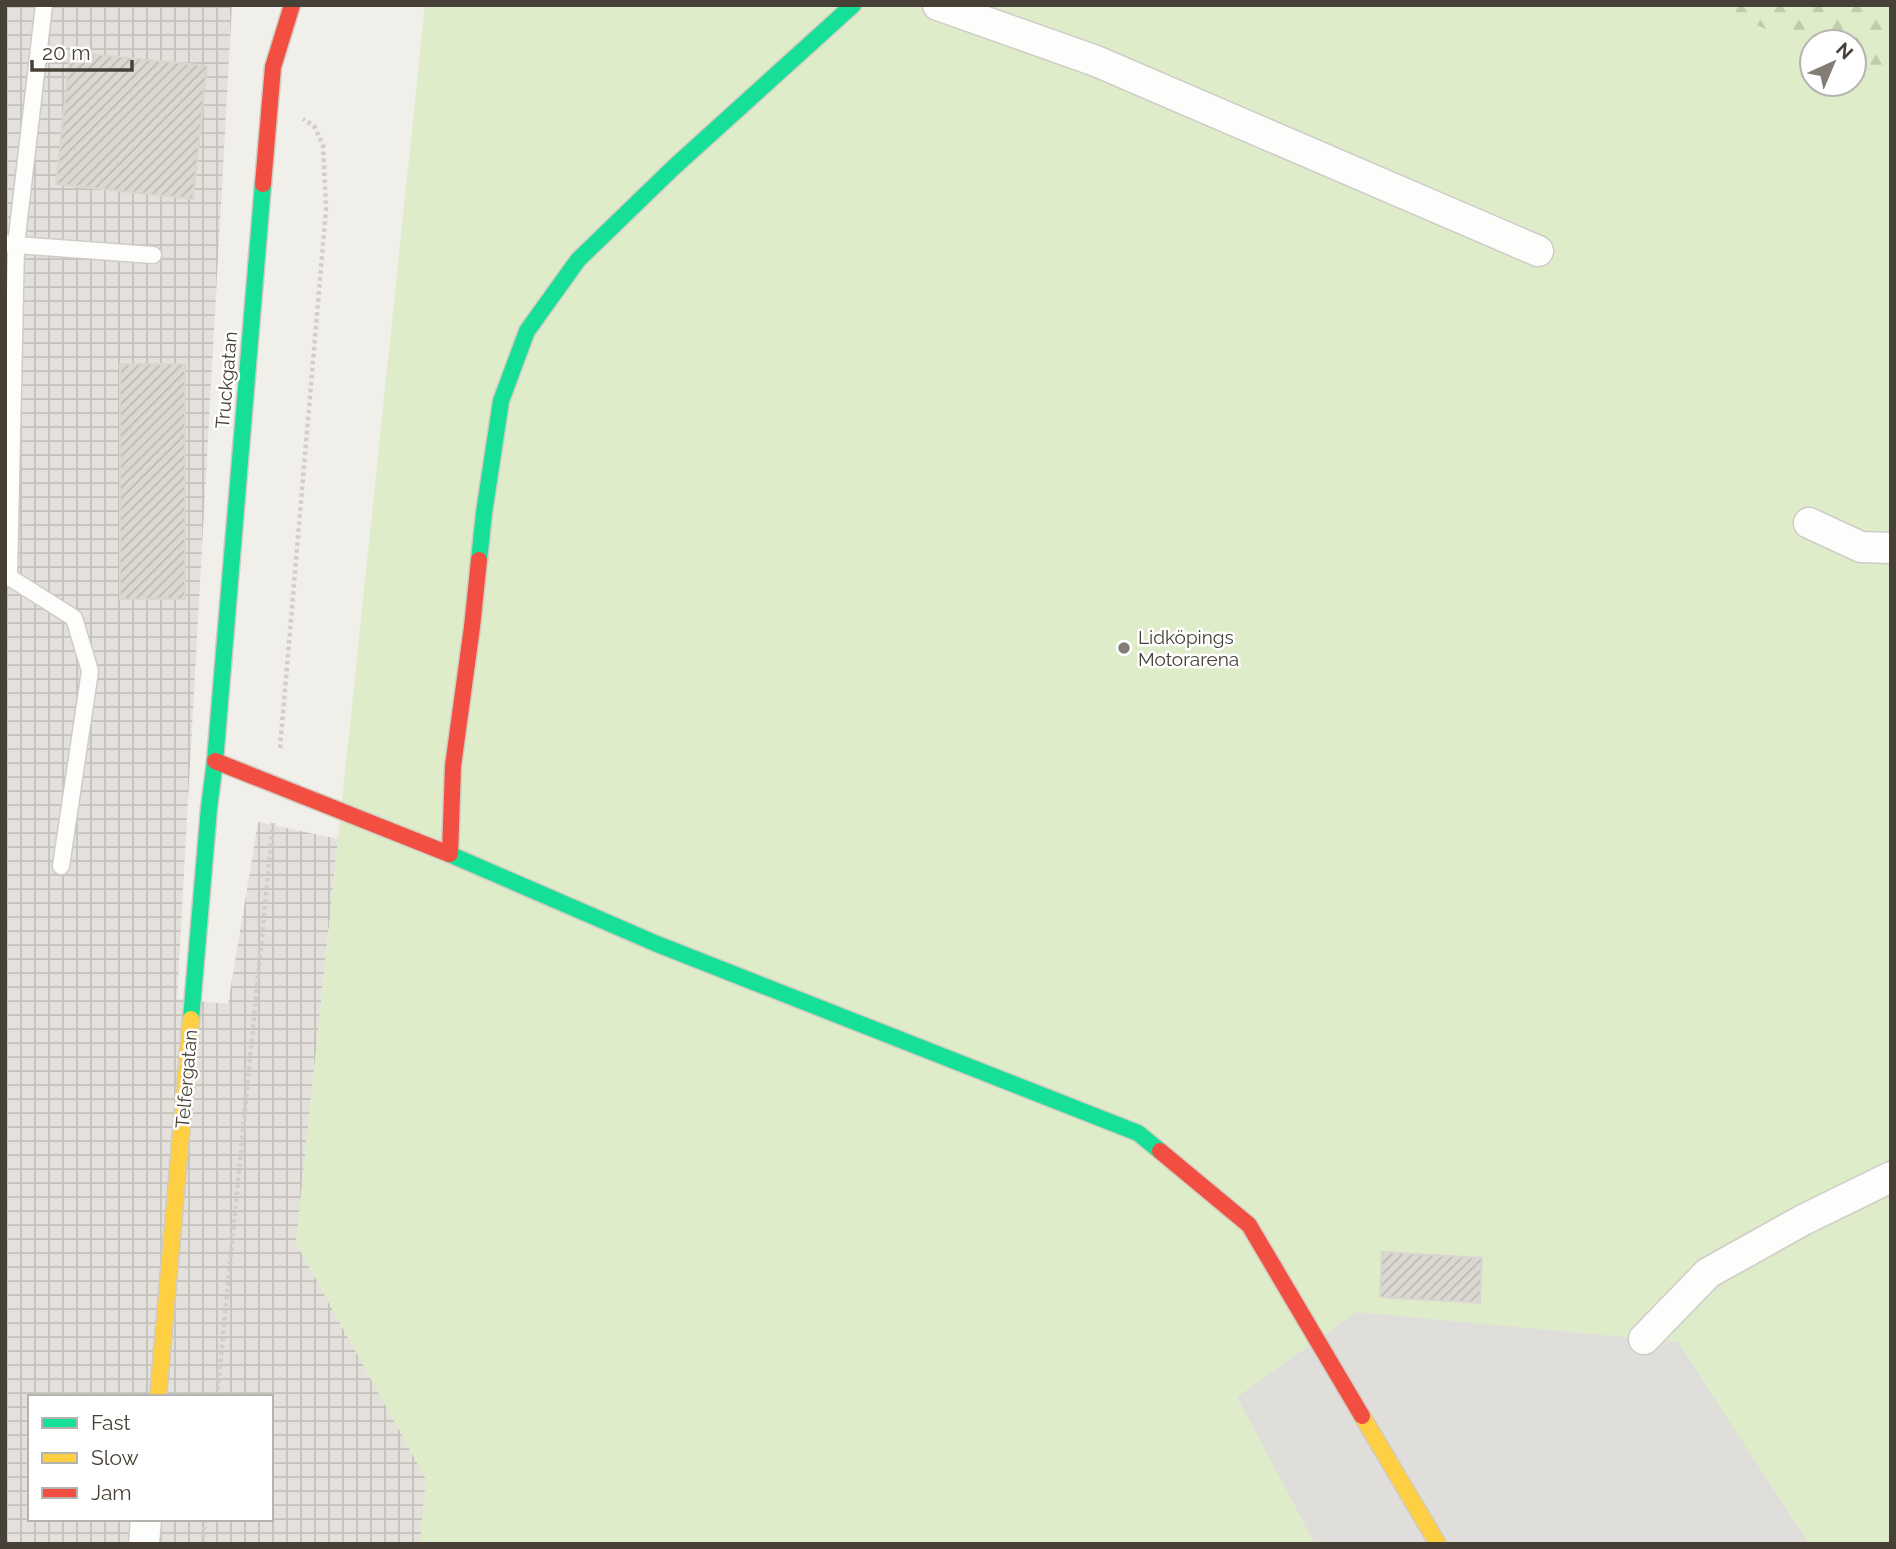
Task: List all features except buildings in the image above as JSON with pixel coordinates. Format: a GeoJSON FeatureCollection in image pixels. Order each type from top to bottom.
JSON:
{"type":"FeatureCollection","features":[{"type":"Feature","properties":{"kind":"street","name":"Truckgatan"},"geometry":{"type":"LineString","coordinates":[[215,761],[273,67],[292,5]]}},
{"type":"Feature","properties":{"kind":"street"},"geometry":{"type":"LineString","coordinates":[[450,854],[453,766],[500,401],[527,331],[578,260],[673,168],[853,5]]}},
{"type":"Feature","properties":{"kind":"street"},"geometry":{"type":"LineString","coordinates":[[938,5],[1096,61],[1538,251]]}},
{"type":"Feature","properties":{"kind":"street"},"geometry":{"type":"LineString","coordinates":[[1809,523],[1861,547],[1891,548]]}},
{"type":"Feature","properties":{"kind":"street"},"geometry":{"type":"LineString","coordinates":[[215,761],[450,854],[657,944],[1138,1133],[1249,1225],[1438,1544]]}},
{"type":"Feature","properties":{"kind":"street","name":"Telfergatan"},"geometry":{"type":"LineString","coordinates":[[158,1395],[215,761]]}},
{"type":"Feature","properties":{"kind":"street"},"geometry":{"type":"LineString","coordinates":[[1644,1339],[1709,1273],[1803,1220],[1891,1177]]}},
{"type":"Feature","properties":{"kind":"street"},"geometry":{"type":"LineString","coordinates":[[144,1544],[146,1521]]}},
{"type":"Feature","properties":{"kind":"lane"},"geometry":{"type":"LineString","coordinates":[[44,5],[11,244],[9,577],[74,618],[90,671],[61,866]]}},
{"type":"Feature","properties":{"kind":"lane"},"geometry":{"type":"LineString","coordinates":[[11,244],[153,255]]}},
{"type":"Feature","properties":{"kind":"path"},"geometry":{"type":"LineString","coordinates":[[270,98],[314,126],[323,145],[326,209]]}},
{"type":"Feature","properties":{"kind":"path"},"geometry":{"type":"LineString","coordinates":[[203,1544],[205,1521]]}},
{"type":"Feature","properties":{"kind":"shaded area"},"geometry":{"type":"Polygon","coordinates":[[[5,5],[232,5],[177,999],[228,1004],[258,822],[338,839],[296,1243],[426,1479],[420,1544],[5,1544],[5,5]]]}},
{"type":"Feature","properties":{"kind":"shaded area"},"geometry":{"type":"Polygon","coordinates":[[[1356,1312],[1678,1342],[1809,1544],[1315,1544],[1237,1397],[1356,1312]]]}},
{"type":"Feature","properties":{"kind":"green space","name":"Lidköpings Motorarena"},"geometry":{"type":"Polygon","coordinates":[[[425,5],[1706,5],[1798,42],[1798,98],[1868,98],[1868,70],[1891,79],[1891,1544],[420,1544],[426,1479],[296,1243],[425,5]]]}},
{"type":"Feature","properties":{"kind":"green space"},"geometry":{"type":"Polygon","coordinates":[[[1706,5],[1891,5],[1891,79],[1868,70],[1868,28],[1798,28],[1798,42],[1706,5]]]}},
{"type":"Feature","properties":{"kind":"traffic: fast"},"geometry":{"type":"LineString","coordinates":[[479,560],[501,401],[527,331],[578,260],[673,168],[853,5]]}},
{"type":"Feature","properties":{"kind":"traffic: fast"},"geometry":{"type":"LineString","coordinates":[[191,1019],[263,184]]}},
{"type":"Feature","properties":{"kind":"traffic: fast"},"geometry":{"type":"LineString","coordinates":[[449,854],[657,944],[1138,1133],[1160,1151]]}},
{"type":"Feature","properties":{"kind":"traffic: slow"},"geometry":{"type":"LineString","coordinates":[[158,1395],[191,1019]]}},
{"type":"Feature","properties":{"kind":"traffic: slow"},"geometry":{"type":"LineString","coordinates":[[1362,1416],[1438,1544]]}},
{"type":"Feature","properties":{"kind":"traffic: jam"},"geometry":{"type":"LineString","coordinates":[[263,184],[273,67],[292,5]]}},
{"type":"Feature","properties":{"kind":"traffic: jam"},"geometry":{"type":"LineString","coordinates":[[450,854],[453,766],[479,560]]}},
{"type":"Feature","properties":{"kind":"traffic: jam"},"geometry":{"type":"LineString","coordinates":[[215,761],[449,854]]}},
{"type":"Feature","properties":{"kind":"traffic: jam"},"geometry":{"type":"LineString","coordinates":[[1160,1151],[1249,1225],[1362,1416]]}},
{"type":"Feature","properties":{"kind":"place","name":"Lidköpings Motorarena"},"geometry":{"type":"Point","coordinates":[1124,648]}}]}
